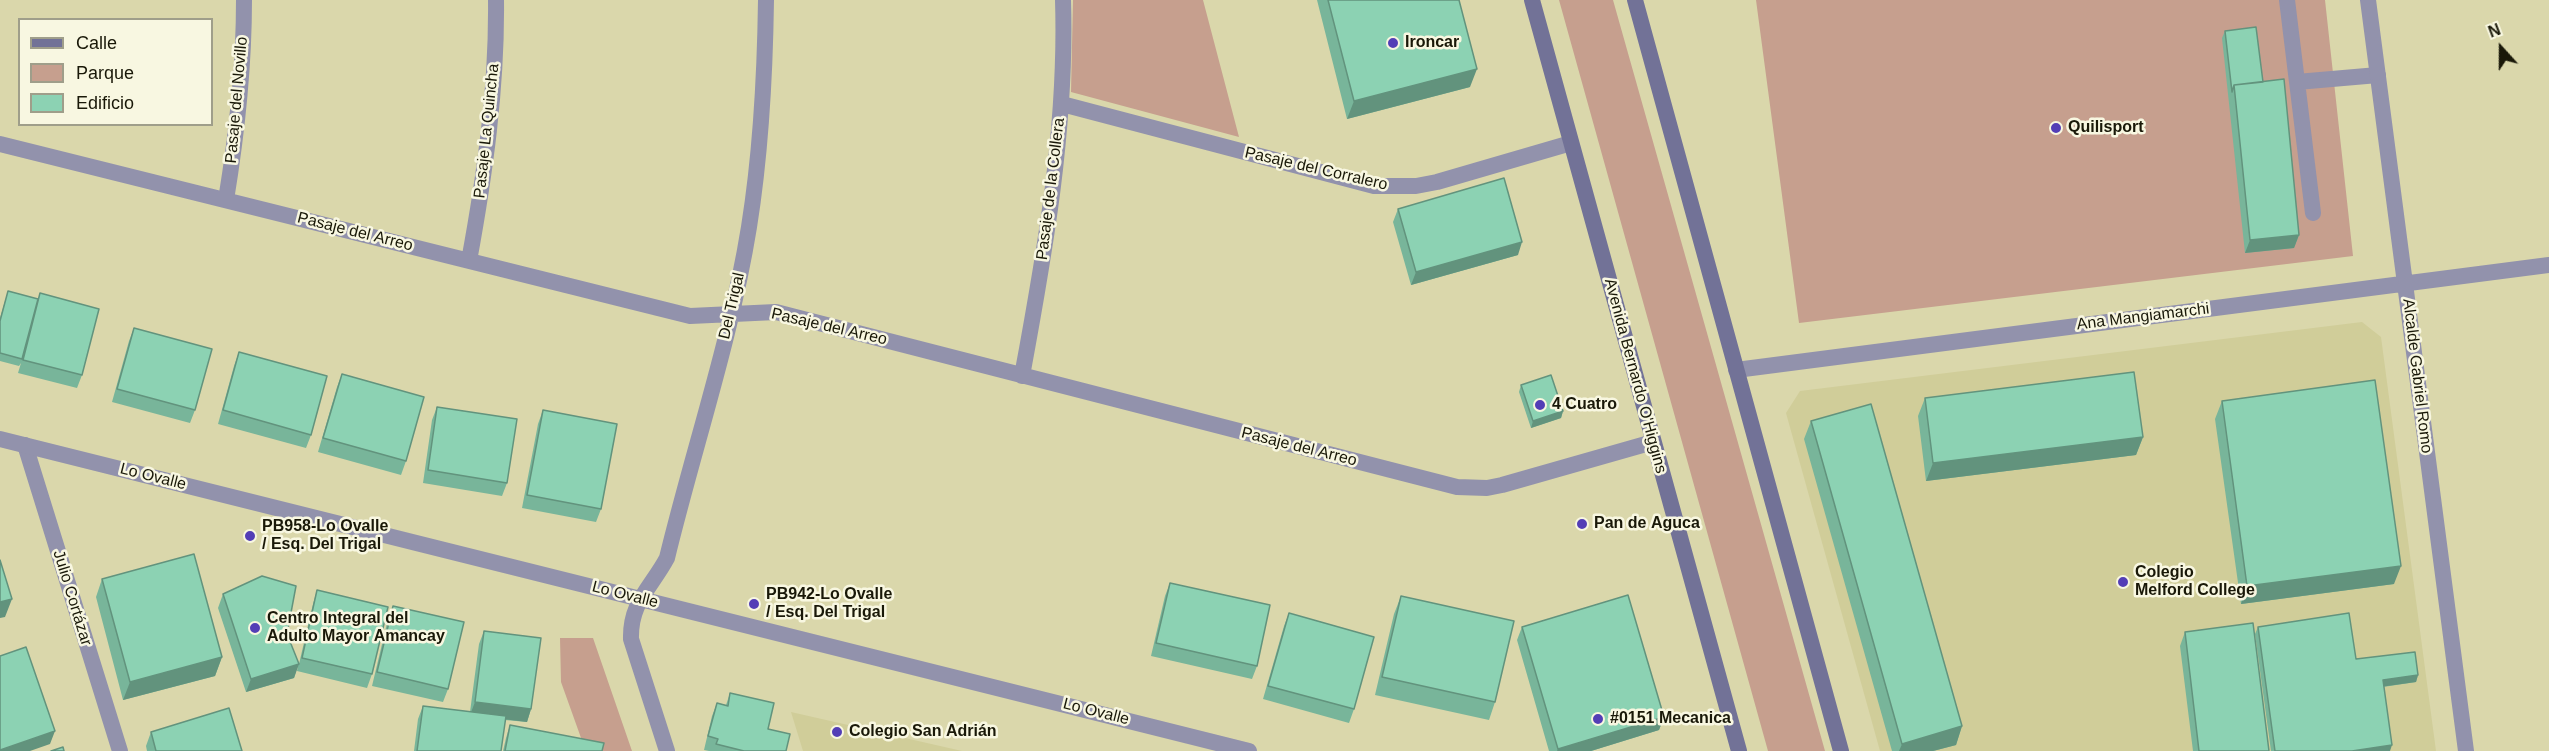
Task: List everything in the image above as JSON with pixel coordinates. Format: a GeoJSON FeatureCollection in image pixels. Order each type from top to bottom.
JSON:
{"type":"FeatureCollection","features":[{"type":"Feature","properties":{"kind":"main road","name":"Avenida Bernardo O'Higgins"},"geometry":{"type":"LineString","coordinates":[[1532,0],[1739,751]]}},
{"type":"Feature","properties":{"kind":"main road"},"geometry":{"type":"LineString","coordinates":[[1635,0],[1841,751]]}},
{"type":"Feature","properties":{"kind":"street","name":"Pasaje del Novillo"},"geometry":{"type":"LineString","coordinates":[[226,200],[238,126],[244,53],[244,0]]}},
{"type":"Feature","properties":{"kind":"street","name":"Pasaje La Quincha"},"geometry":{"type":"LineString","coordinates":[[469,261],[483,182],[493,104],[496,0]]}},
{"type":"Feature","properties":{"kind":"street","name":"Del Trigal"},"geometry":{"type":"LineString","coordinates":[[667,751],[631,639],[632,617],[640,599],[667,558],[732,314],[749,226],[760,138],[766,0]]}},
{"type":"Feature","properties":{"kind":"street","name":"Pasaje de la Collera"},"geometry":{"type":"LineString","coordinates":[[1022,376],[1056,169],[1062,104],[1063,0]]}},
{"type":"Feature","properties":{"kind":"street"},"geometry":{"type":"LineString","coordinates":[[2286,0],[2313,213]]}},
{"type":"Feature","properties":{"kind":"street","name":"Alcalde Gabriel Romo"},"geometry":{"type":"LineString","coordinates":[[2368,0],[2466,751]]}},
{"type":"Feature","properties":{"kind":"street"},"geometry":{"type":"LineString","coordinates":[[2297,82],[2378,75]]}},
{"type":"Feature","properties":{"kind":"street","name":"Pasaje del Corralero"},"geometry":{"type":"LineString","coordinates":[[1062,104],[1385,187],[1416,186],[1437,182],[1571,143]]}},
{"type":"Feature","properties":{"kind":"street","name":"Pasaje del Arreo"},"geometry":{"type":"LineString","coordinates":[[0,144],[690,316],[776,312],[1465,488],[1502,485],[1653,442]]}},
{"type":"Feature","properties":{"kind":"street","name":"Ana Mangiamarchi"},"geometry":{"type":"LineString","coordinates":[[1736,370],[2549,265]]}},
{"type":"Feature","properties":{"kind":"street","name":"Lo Ovalle"},"geometry":{"type":"LineString","coordinates":[[0,439],[1249,751]]}},
{"type":"Feature","properties":{"kind":"street","name":"Julio Cortázar"},"geometry":{"type":"LineString","coordinates":[[25,445],[120,751]]}},
{"type":"Feature","properties":{"kind":"shaded area","name":"Colegio Melford College"},"geometry":{"type":"Polygon","coordinates":[[[2362,322],[2381,337],[2436,751],[1880,751],[1786,413],[1800,391],[2362,322]]]}},
{"type":"Feature","properties":{"kind":"shaded area","name":"Colegio San Adrián"},"geometry":{"type":"Polygon","coordinates":[[[791,712],[962,751],[803,751],[791,712]]]}},
{"type":"Feature","properties":{"kind":"green space"},"geometry":{"type":"Polygon","coordinates":[[[1073,0],[1203,0],[1239,137],[1071,92],[1073,0]]]}},
{"type":"Feature","properties":{"kind":"green space"},"geometry":{"type":"Polygon","coordinates":[[[1559,0],[1613,0],[1825,751],[1768,751],[1559,0]]]}},
{"type":"Feature","properties":{"kind":"green space","name":"Quilisport"},"geometry":{"type":"Polygon","coordinates":[[[1756,0],[2325,0],[2353,256],[1799,323],[1756,0]]]}},
{"type":"Feature","properties":{"kind":"green space"},"geometry":{"type":"Polygon","coordinates":[[[560,638],[593,638],[632,751],[585,749],[561,682],[560,638]]]}},
{"type":"Feature","properties":{"kind":"building","name":"Ironcar"},"geometry":{"type":"Polygon","coordinates":[[[1328,0],[1459,0],[1477,69],[1354,101],[1328,0]]]}},
{"type":"Feature","properties":{"kind":"building"},"geometry":{"type":"Polygon","coordinates":[[[2256,27],[2263,82],[2234,85],[2232,92],[2225,31],[2256,27]]]}},
{"type":"Feature","properties":{"kind":"building"},"geometry":{"type":"Polygon","coordinates":[[[2284,79],[2299,235],[2250,240],[2234,85],[2284,79]]]}},
{"type":"Feature","properties":{"kind":"building"},"geometry":{"type":"Polygon","coordinates":[[[1504,178],[1522,242],[1416,272],[1398,209],[1504,178]]]}},
{"type":"Feature","properties":{"kind":"building"},"geometry":{"type":"Polygon","coordinates":[[[8,291],[38,299],[22,359],[0,353],[0,321],[8,291]]]}},
{"type":"Feature","properties":{"kind":"building"},"geometry":{"type":"Polygon","coordinates":[[[40,293],[99,309],[82,375],[23,360],[40,293]]]}},
{"type":"Feature","properties":{"kind":"building"},"geometry":{"type":"Polygon","coordinates":[[[134,328],[212,349],[195,410],[117,389],[134,328]]]}},
{"type":"Feature","properties":{"kind":"building"},"geometry":{"type":"Polygon","coordinates":[[[239,352],[327,376],[311,435],[223,410],[239,352]]]}},
{"type":"Feature","properties":{"kind":"building"},"geometry":{"type":"Polygon","coordinates":[[[2134,372],[2143,437],[1933,463],[1925,398],[2134,372]]]}},
{"type":"Feature","properties":{"kind":"building"},"geometry":{"type":"Polygon","coordinates":[[[342,374],[424,397],[406,461],[323,438],[342,374]]]}},
{"type":"Feature","properties":{"kind":"building","name":"4 Cuatro"},"geometry":{"type":"Polygon","coordinates":[[[1551,375],[1563,411],[1533,421],[1521,385],[1551,375]]]}},
{"type":"Feature","properties":{"kind":"building"},"geometry":{"type":"Polygon","coordinates":[[[2375,380],[2401,566],[2247,586],[2222,401],[2375,380]]]}},
{"type":"Feature","properties":{"kind":"building"},"geometry":{"type":"Polygon","coordinates":[[[1871,404],[1962,726],[1902,744],[1811,421],[1871,404]]]}},
{"type":"Feature","properties":{"kind":"building"},"geometry":{"type":"Polygon","coordinates":[[[437,407],[517,419],[507,483],[428,470],[437,407]]]}},
{"type":"Feature","properties":{"kind":"building"},"geometry":{"type":"Polygon","coordinates":[[[543,410],[617,424],[601,509],[527,495],[543,410]]]}},
{"type":"Feature","properties":{"kind":"building"},"geometry":{"type":"Polygon","coordinates":[[[194,554],[222,657],[130,682],[102,579],[194,554]]]}},
{"type":"Feature","properties":{"kind":"building"},"geometry":{"type":"Polygon","coordinates":[[[0,560],[12,599],[0,602],[0,560]]]}},
{"type":"Feature","properties":{"kind":"building","name":"Centro Integral del Adulto Mayor Amancay"},"geometry":{"type":"Polygon","coordinates":[[[262,576],[296,586],[287,634],[299,664],[251,679],[223,594],[262,576]]]}},
{"type":"Feature","properties":{"kind":"building"},"geometry":{"type":"Polygon","coordinates":[[[1170,583],[1270,605],[1257,666],[1156,643],[1170,583]]]}},
{"type":"Feature","properties":{"kind":"building"},"geometry":{"type":"Polygon","coordinates":[[[317,590],[388,607],[372,674],[302,658],[317,590]]]}},
{"type":"Feature","properties":{"kind":"building"},"geometry":{"type":"Polygon","coordinates":[[[1628,595],[1664,717],[1558,749],[1522,627],[1628,595]]]}},
{"type":"Feature","properties":{"kind":"building"},"geometry":{"type":"Polygon","coordinates":[[[1401,596],[1514,621],[1495,702],[1382,677],[1401,596]]]}},
{"type":"Feature","properties":{"kind":"building"},"geometry":{"type":"Polygon","coordinates":[[[393,606],[464,622],[448,689],[377,672],[393,606]]]}},
{"type":"Feature","properties":{"kind":"building"},"geometry":{"type":"Polygon","coordinates":[[[1289,613],[1374,637],[1354,709],[1268,686],[1289,613]]]}},
{"type":"Feature","properties":{"kind":"building"},"geometry":{"type":"Polygon","coordinates":[[[2349,613],[2356,659],[2415,652],[2418,675],[2383,680],[2392,745],[2352,751],[2275,751],[2258,627],[2349,613]]]}},
{"type":"Feature","properties":{"kind":"building"},"geometry":{"type":"Polygon","coordinates":[[[2253,623],[2269,751],[2199,751],[2185,632],[2253,623]]]}},
{"type":"Feature","properties":{"kind":"building"},"geometry":{"type":"Polygon","coordinates":[[[484,631],[541,638],[531,709],[475,702],[484,631]]]}},
{"type":"Feature","properties":{"kind":"building"},"geometry":{"type":"Polygon","coordinates":[[[26,647],[55,731],[0,750],[0,656],[26,647]]]}},
{"type":"Feature","properties":{"kind":"building"},"geometry":{"type":"Polygon","coordinates":[[[730,693],[774,703],[768,729],[790,734],[786,751],[744,751],[716,744],[718,739],[708,736],[717,703],[728,706],[730,693]]]}},
{"type":"Feature","properties":{"kind":"building"},"geometry":{"type":"Polygon","coordinates":[[[423,706],[506,716],[501,751],[417,751],[423,706]]]}},
{"type":"Feature","properties":{"kind":"building"},"geometry":{"type":"Polygon","coordinates":[[[229,708],[242,751],[156,751],[151,732],[229,708]]]}},
{"type":"Feature","properties":{"kind":"building"},"geometry":{"type":"Polygon","coordinates":[[[510,725],[604,743],[602,751],[505,751],[510,725]]]}},
{"type":"Feature","properties":{"kind":"building"},"geometry":{"type":"Polygon","coordinates":[[[63,747],[64,751],[51,751],[63,747]]]}},
{"type":"Feature","properties":{"kind":"place","name":"Ironcar"},"geometry":{"type":"Point","coordinates":[1393,43]}},
{"type":"Feature","properties":{"kind":"place","name":"Quilisport"},"geometry":{"type":"Point","coordinates":[2056,128]}},
{"type":"Feature","properties":{"kind":"place","name":"4 Cuatro"},"geometry":{"type":"Point","coordinates":[1540,405]}},
{"type":"Feature","properties":{"kind":"place","name":"Pan de Aguca"},"geometry":{"type":"Point","coordinates":[1582,524]}},
{"type":"Feature","properties":{"kind":"place","name":"PB958-Lo Ovalle / Esq. Del Trigal"},"geometry":{"type":"Point","coordinates":[250,536]}},
{"type":"Feature","properties":{"kind":"place","name":"Colegio Melford College"},"geometry":{"type":"Point","coordinates":[2123,582]}},
{"type":"Feature","properties":{"kind":"place","name":"PB942-Lo Ovalle / Esq. Del Trigal"},"geometry":{"type":"Point","coordinates":[754,604]}},
{"type":"Feature","properties":{"kind":"place","name":"Centro Integral del Adulto Mayor Amancay"},"geometry":{"type":"Point","coordinates":[255,628]}},
{"type":"Feature","properties":{"kind":"place","name":"#0151 Mecanica"},"geometry":{"type":"Point","coordinates":[1598,719]}},
{"type":"Feature","properties":{"kind":"place","name":"Colegio San Adrián"},"geometry":{"type":"Point","coordinates":[837,732]}}]}
